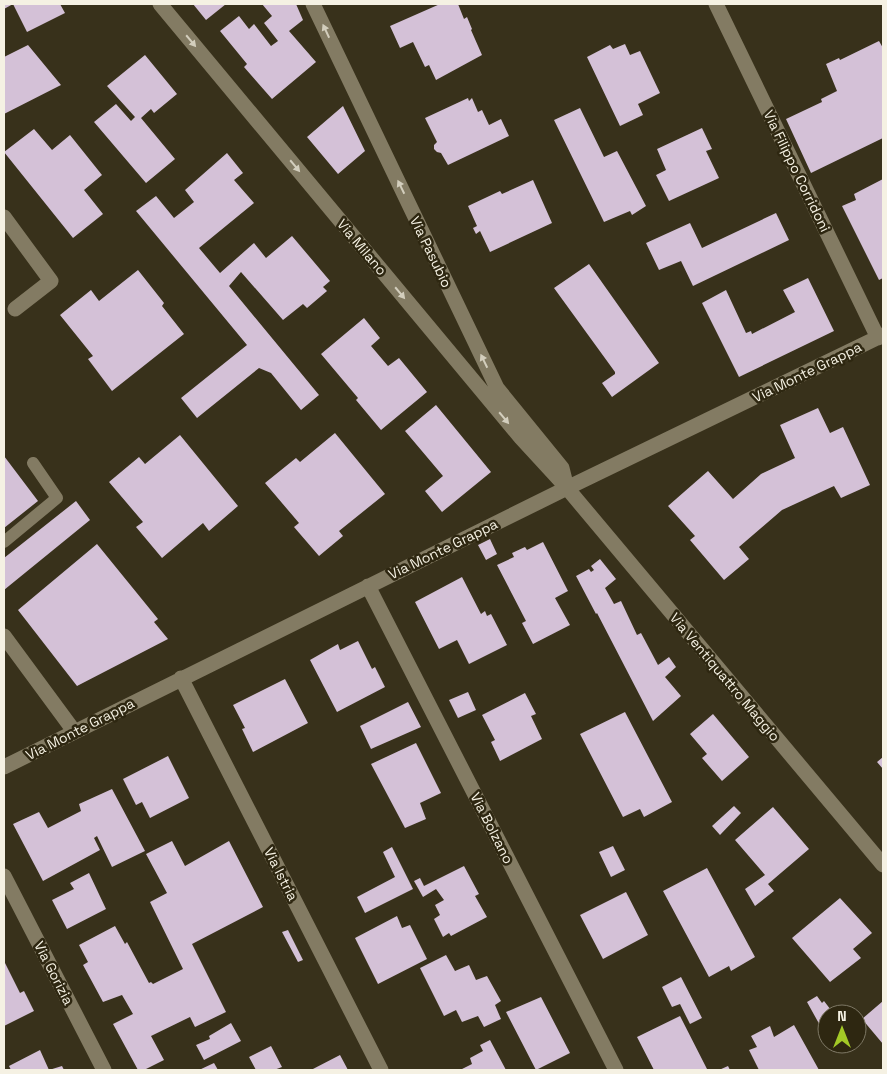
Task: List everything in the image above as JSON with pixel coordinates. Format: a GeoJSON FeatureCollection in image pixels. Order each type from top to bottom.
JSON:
{"type":"FeatureCollection","features":[{"type":"Feature","properties":{"kind":"street","name":"Via Milano"},"geometry":{"type":"LineString","coordinates":[[160,4],[521,438],[567,488]]}},
{"type":"Feature","properties":{"kind":"street","name":"Via Pasubio"},"geometry":{"type":"LineString","coordinates":[[313,4],[498,388],[562,468],[567,488]]}},
{"type":"Feature","properties":{"kind":"street","name":"Via Filippo Corridoni"},"geometry":{"type":"LineString","coordinates":[[716,4],[881,337]]}},
{"type":"Feature","properties":{"kind":"street"},"geometry":{"type":"LineString","coordinates":[[4,217],[51,281],[15,309]]}},
{"type":"Feature","properties":{"kind":"street","name":"Via Monte Grappa"},"geometry":{"type":"LineString","coordinates":[[4,767],[567,488],[881,337]]}},
{"type":"Feature","properties":{"kind":"street","name":"Via Ventiquattro Maggio"},"geometry":{"type":"LineString","coordinates":[[567,488],[883,865]]}},
{"type":"Feature","properties":{"kind":"street","name":"Via Bolzano"},"geometry":{"type":"LineString","coordinates":[[368,586],[616,1070]]}},
{"type":"Feature","properties":{"kind":"street"},"geometry":{"type":"LineString","coordinates":[[4,636],[74,731]]}},
{"type":"Feature","properties":{"kind":"street","name":"Via Istria"},"geometry":{"type":"LineString","coordinates":[[181,678],[381,1070]]}},
{"type":"Feature","properties":{"kind":"street","name":"Via Gorizia"},"geometry":{"type":"LineString","coordinates":[[4,876],[104,1070]]}},
{"type":"Feature","properties":{"kind":"lane"},"geometry":{"type":"LineString","coordinates":[[4,542],[57,498],[33,463]]}},
{"type":"Feature","properties":{"kind":"building"},"geometry":{"type":"Polygon","coordinates":[[[4,4],[13,4],[4,9],[4,4]]]}},
{"type":"Feature","properties":{"kind":"building"},"geometry":{"type":"Polygon","coordinates":[[[13,4],[60,4],[65,13],[27,32],[13,4]]]}},
{"type":"Feature","properties":{"kind":"building"},"geometry":{"type":"Polygon","coordinates":[[[193,4],[226,4],[206,20],[193,4]]]}},
{"type":"Feature","properties":{"kind":"building"},"geometry":{"type":"Polygon","coordinates":[[[262,4],[296,4],[303,20],[289,31],[316,62],[272,99],[244,67],[247,64],[220,31],[239,16],[249,29],[254,24],[271,46],[278,41],[264,23],[272,16],[262,4]]]}},
{"type":"Feature","properties":{"kind":"building"},"geometry":{"type":"Polygon","coordinates":[[[440,4],[458,4],[464,19],[467,17],[482,55],[436,80],[429,65],[425,67],[413,42],[400,48],[390,26],[440,4]]]}},
{"type":"Feature","properties":{"kind":"building"},"geometry":{"type":"Polygon","coordinates":[[[879,41],[883,48],[883,138],[811,173],[786,119],[822,102],[821,99],[837,91],[826,64],[839,58],[840,60],[879,41]]]}},
{"type":"Feature","properties":{"kind":"building"},"geometry":{"type":"Polygon","coordinates":[[[625,44],[630,55],[640,51],[660,93],[638,104],[643,115],[620,126],[587,57],[610,45],[613,49],[625,44]]]}},
{"type":"Feature","properties":{"kind":"building"},"geometry":{"type":"Polygon","coordinates":[[[28,45],[61,85],[4,114],[4,57],[28,45]]]}},
{"type":"Feature","properties":{"kind":"building"},"geometry":{"type":"Polygon","coordinates":[[[145,55],[177,94],[154,113],[151,109],[141,118],[175,159],[146,183],[94,122],[116,104],[131,121],[135,117],[107,86],[145,55]]]}},
{"type":"Feature","properties":{"kind":"building"},"geometry":{"type":"Polygon","coordinates":[[[468,98],[469,101],[472,98],[478,112],[482,110],[489,125],[501,119],[509,136],[448,165],[441,153],[434,149],[434,145],[437,142],[425,118],[468,98]]]}},
{"type":"Feature","properties":{"kind":"building"},"geometry":{"type":"Polygon","coordinates":[[[343,106],[365,151],[338,174],[307,137],[343,106]]]}},
{"type":"Feature","properties":{"kind":"building"},"geometry":{"type":"Polygon","coordinates":[[[580,108],[604,157],[617,151],[646,206],[632,215],[630,211],[604,222],[554,120],[580,108]]]}},
{"type":"Feature","properties":{"kind":"building"},"geometry":{"type":"Polygon","coordinates":[[[702,128],[712,149],[706,151],[719,178],[669,201],[656,175],[666,170],[657,149],[702,128]]]}},
{"type":"Feature","properties":{"kind":"building"},"geometry":{"type":"Polygon","coordinates":[[[34,129],[52,150],[70,135],[102,175],[84,190],[103,214],[73,238],[4,152],[34,129]]]}},
{"type":"Feature","properties":{"kind":"building"},"geometry":{"type":"Polygon","coordinates":[[[227,153],[243,173],[234,180],[254,203],[199,248],[220,273],[254,243],[266,258],[292,236],[330,281],[323,287],[327,291],[307,308],[303,304],[283,320],[241,272],[229,286],[319,395],[301,410],[271,373],[259,368],[197,418],[181,398],[247,345],[136,211],[156,196],[174,218],[194,202],[185,190],[227,153]]]}},
{"type":"Feature","properties":{"kind":"building"},"geometry":{"type":"Polygon","coordinates":[[[883,179],[883,278],[879,280],[842,206],[856,200],[854,194],[883,179]]]}},
{"type":"Feature","properties":{"kind":"building"},"geometry":{"type":"Polygon","coordinates":[[[533,180],[552,223],[490,252],[480,231],[476,234],[473,228],[477,226],[468,206],[500,191],[502,194],[533,180]]]}},
{"type":"Feature","properties":{"kind":"building"},"geometry":{"type":"Polygon","coordinates":[[[776,213],[789,240],[693,286],[681,261],[659,270],[646,243],[690,223],[702,248],[776,213]]]}},
{"type":"Feature","properties":{"kind":"building"},"geometry":{"type":"Polygon","coordinates":[[[589,264],[659,363],[612,397],[602,383],[615,374],[615,372],[554,288],[589,264]]]}},
{"type":"Feature","properties":{"kind":"building"},"geometry":{"type":"Polygon","coordinates":[[[138,270],[164,303],[162,306],[184,334],[112,391],[88,359],[93,356],[60,315],[91,290],[99,301],[138,270]]]}},
{"type":"Feature","properties":{"kind":"building"},"geometry":{"type":"Polygon","coordinates":[[[808,278],[834,331],[739,377],[702,303],[726,290],[746,333],[751,331],[752,334],[795,312],[783,290],[808,278]]]}},
{"type":"Feature","properties":{"kind":"building"},"geometry":{"type":"Polygon","coordinates":[[[364,318],[380,338],[371,346],[388,366],[399,358],[427,392],[381,430],[356,400],[358,398],[321,354],[364,318]]]}},
{"type":"Feature","properties":{"kind":"building"},"geometry":{"type":"Polygon","coordinates":[[[436,405],[491,472],[442,512],[425,491],[443,476],[405,431],[436,405]]]}},
{"type":"Feature","properties":{"kind":"building"},"geometry":{"type":"Polygon","coordinates":[[[818,408],[830,433],[843,427],[870,485],[841,498],[834,486],[782,510],[739,547],[749,559],[724,580],[690,540],[695,536],[668,506],[708,471],[733,499],[761,474],[795,458],[780,425],[818,408]]]}},
{"type":"Feature","properties":{"kind":"building"},"geometry":{"type":"Polygon","coordinates":[[[335,433],[385,494],[339,531],[343,536],[319,556],[294,527],[299,523],[265,483],[296,458],[300,462],[335,433]]]}},
{"type":"Feature","properties":{"kind":"building"},"geometry":{"type":"Polygon","coordinates":[[[180,435],[238,506],[209,531],[203,523],[162,558],[136,527],[143,522],[109,482],[139,457],[145,464],[180,435]]]}},
{"type":"Feature","properties":{"kind":"building"},"geometry":{"type":"Polygon","coordinates":[[[4,456],[38,501],[4,528],[4,456]]]}},
{"type":"Feature","properties":{"kind":"building"},"geometry":{"type":"Polygon","coordinates":[[[76,501],[90,520],[4,590],[4,558],[76,501]]]}},
{"type":"Feature","properties":{"kind":"building"},"geometry":{"type":"Polygon","coordinates":[[[490,539],[497,554],[486,560],[478,545],[490,539]]]}},
{"type":"Feature","properties":{"kind":"building"},"geometry":{"type":"Polygon","coordinates":[[[543,542],[568,591],[555,598],[570,625],[533,644],[522,623],[526,621],[497,565],[514,557],[512,553],[525,547],[527,550],[543,542]]]}},
{"type":"Feature","properties":{"kind":"building"},"geometry":{"type":"Polygon","coordinates":[[[97,544],[158,619],[154,622],[168,639],[77,686],[18,610],[97,544]]]}},
{"type":"Feature","properties":{"kind":"building"},"geometry":{"type":"Polygon","coordinates":[[[600,559],[616,579],[605,588],[614,604],[621,601],[637,635],[641,633],[658,665],[669,657],[676,667],[665,677],[681,696],[653,721],[576,576],[589,569],[591,572],[594,570],[591,566],[600,559]]]}},
{"type":"Feature","properties":{"kind":"building"},"geometry":{"type":"Polygon","coordinates":[[[462,577],[481,614],[485,611],[487,616],[491,614],[507,645],[469,664],[457,640],[439,649],[415,602],[462,577]]]}},
{"type":"Feature","properties":{"kind":"building"},"geometry":{"type":"Polygon","coordinates":[[[358,641],[372,669],[375,667],[385,687],[337,712],[310,660],[338,644],[340,650],[358,641]]]}},
{"type":"Feature","properties":{"kind":"building"},"geometry":{"type":"Polygon","coordinates":[[[285,679],[308,723],[253,752],[242,729],[245,728],[233,705],[285,679]]]}},
{"type":"Feature","properties":{"kind":"building"},"geometry":{"type":"Polygon","coordinates":[[[468,692],[476,710],[458,718],[449,700],[468,692]]]}},
{"type":"Feature","properties":{"kind":"building"},"geometry":{"type":"Polygon","coordinates":[[[525,693],[536,714],[531,716],[542,739],[500,761],[491,742],[495,740],[482,715],[525,693]]]}},
{"type":"Feature","properties":{"kind":"building"},"geometry":{"type":"Polygon","coordinates":[[[408,702],[421,727],[371,749],[360,726],[408,702]]]}},
{"type":"Feature","properties":{"kind":"building"},"geometry":{"type":"Polygon","coordinates":[[[625,712],[672,802],[644,817],[640,809],[623,817],[580,734],[625,712]]]}},
{"type":"Feature","properties":{"kind":"building"},"geometry":{"type":"Polygon","coordinates":[[[713,714],[749,757],[722,781],[702,758],[707,754],[690,734],[713,714]]]}},
{"type":"Feature","properties":{"kind":"building"},"geometry":{"type":"Polygon","coordinates":[[[416,743],[441,793],[420,803],[426,819],[405,828],[371,764],[416,743]]]}},
{"type":"Feature","properties":{"kind":"building"},"geometry":{"type":"Polygon","coordinates":[[[168,756],[189,798],[150,818],[142,802],[136,805],[123,779],[168,756]]]}},
{"type":"Feature","properties":{"kind":"building"},"geometry":{"type":"Polygon","coordinates":[[[883,757],[883,769],[877,762],[883,757]]]}},
{"type":"Feature","properties":{"kind":"building"},"geometry":{"type":"Polygon","coordinates":[[[112,789],[145,851],[112,867],[97,836],[94,838],[100,850],[43,881],[13,824],[39,812],[48,828],[81,811],[79,804],[112,789]]]}},
{"type":"Feature","properties":{"kind":"building"},"geometry":{"type":"Polygon","coordinates":[[[734,806],[741,813],[720,835],[712,826],[734,806]]]}},
{"type":"Feature","properties":{"kind":"building"},"geometry":{"type":"Polygon","coordinates":[[[773,807],[809,849],[768,884],[774,891],[755,906],[745,889],[765,875],[735,840],[773,807]]]}},
{"type":"Feature","properties":{"kind":"building"},"geometry":{"type":"Polygon","coordinates":[[[172,841],[185,866],[229,841],[263,907],[192,944],[226,1012],[195,1027],[190,1017],[151,1036],[164,1060],[144,1070],[138,1070],[113,1024],[133,1014],[122,995],[103,1002],[83,965],[88,962],[79,945],[115,926],[125,944],[127,942],[149,983],[153,984],[183,969],[150,902],[167,893],[146,854],[172,841]]]}},
{"type":"Feature","properties":{"kind":"building"},"geometry":{"type":"Polygon","coordinates":[[[613,846],[625,870],[611,877],[599,852],[613,846]]]}},
{"type":"Feature","properties":{"kind":"building"},"geometry":{"type":"Polygon","coordinates":[[[392,847],[413,889],[365,913],[357,897],[395,877],[383,852],[392,847]]]}},
{"type":"Feature","properties":{"kind":"building"},"geometry":{"type":"Polygon","coordinates":[[[464,866],[479,894],[475,896],[487,917],[451,936],[449,933],[443,937],[434,919],[440,915],[435,905],[444,900],[436,889],[423,897],[414,881],[420,878],[424,886],[464,866]]]}},
{"type":"Feature","properties":{"kind":"building"},"geometry":{"type":"Polygon","coordinates":[[[707,868],[755,957],[731,971],[729,966],[709,977],[663,891],[707,868]]]}},
{"type":"Feature","properties":{"kind":"building"},"geometry":{"type":"Polygon","coordinates":[[[89,873],[106,909],[67,929],[52,900],[74,889],[70,883],[89,873]]]}},
{"type":"Feature","properties":{"kind":"building"},"geometry":{"type":"Polygon","coordinates":[[[626,892],[648,935],[603,959],[580,915],[626,892]]]}},
{"type":"Feature","properties":{"kind":"building"},"geometry":{"type":"Polygon","coordinates":[[[840,898],[872,933],[853,949],[861,958],[830,982],[792,938],[840,898]]]}},
{"type":"Feature","properties":{"kind":"building"},"geometry":{"type":"Polygon","coordinates":[[[397,916],[402,928],[410,925],[427,959],[378,984],[355,938],[397,916]]]}},
{"type":"Feature","properties":{"kind":"building"},"geometry":{"type":"Polygon","coordinates":[[[288,930],[303,960],[298,962],[282,932],[288,930]]]}},
{"type":"Feature","properties":{"kind":"building"},"geometry":{"type":"Polygon","coordinates":[[[446,955],[455,971],[469,965],[476,980],[487,976],[501,1001],[495,1005],[501,1019],[484,1027],[478,1016],[462,1022],[456,1010],[444,1016],[420,968],[446,955]]]}},
{"type":"Feature","properties":{"kind":"building"},"geometry":{"type":"Polygon","coordinates":[[[4,961],[20,993],[24,991],[34,1011],[4,1026],[4,961]]]}},
{"type":"Feature","properties":{"kind":"building"},"geometry":{"type":"Polygon","coordinates":[[[681,977],[702,1018],[690,1024],[680,1004],[672,1007],[662,987],[681,977]]]}},
{"type":"Feature","properties":{"kind":"building"},"geometry":{"type":"Polygon","coordinates":[[[817,996],[822,1003],[824,1001],[826,1004],[817,1004],[817,1020],[807,1002],[817,996]]]}},
{"type":"Feature","properties":{"kind":"building"},"geometry":{"type":"Polygon","coordinates":[[[541,997],[570,1053],[536,1070],[506,1012],[541,997]]]}},
{"type":"Feature","properties":{"kind":"building"},"geometry":{"type":"Polygon","coordinates":[[[883,1001],[883,1044],[867,1025],[867,1015],[883,1001]]]}},
{"type":"Feature","properties":{"kind":"building"},"geometry":{"type":"Polygon","coordinates":[[[680,1016],[707,1069],[654,1070],[637,1037],[680,1016]]]}},
{"type":"Feature","properties":{"kind":"building"},"geometry":{"type":"Polygon","coordinates":[[[231,1023],[241,1041],[204,1060],[196,1045],[210,1039],[209,1036],[231,1023]]]}},
{"type":"Feature","properties":{"kind":"building"},"geometry":{"type":"Polygon","coordinates":[[[794,1025],[819,1070],[759,1070],[749,1050],[757,1047],[751,1036],[770,1026],[774,1037],[794,1025]]]}},
{"type":"Feature","properties":{"kind":"building"},"geometry":{"type":"Polygon","coordinates":[[[490,1040],[506,1070],[460,1070],[472,1064],[470,1058],[483,1051],[480,1045],[490,1040]]]}},
{"type":"Feature","properties":{"kind":"building"},"geometry":{"type":"Polygon","coordinates":[[[271,1046],[282,1067],[274,1070],[256,1070],[249,1057],[271,1046]]]}},
{"type":"Feature","properties":{"kind":"building"},"geometry":{"type":"Polygon","coordinates":[[[40,1050],[49,1070],[11,1070],[9,1066],[40,1050]]]}},
{"type":"Feature","properties":{"kind":"building"},"geometry":{"type":"Polygon","coordinates":[[[340,1055],[348,1070],[311,1070],[340,1055]]]}},
{"type":"Feature","properties":{"kind":"building"},"geometry":{"type":"Polygon","coordinates":[[[214,1063],[218,1070],[199,1070],[214,1063]]]}},
{"type":"Feature","properties":{"kind":"building"},"geometry":{"type":"Polygon","coordinates":[[[62,1066],[64,1070],[49,1070],[62,1066]]]}},
{"type":"Feature","properties":{"kind":"building"},"geometry":{"type":"Polygon","coordinates":[[[728,1066],[730,1070],[719,1070],[728,1066]]]}}]}
